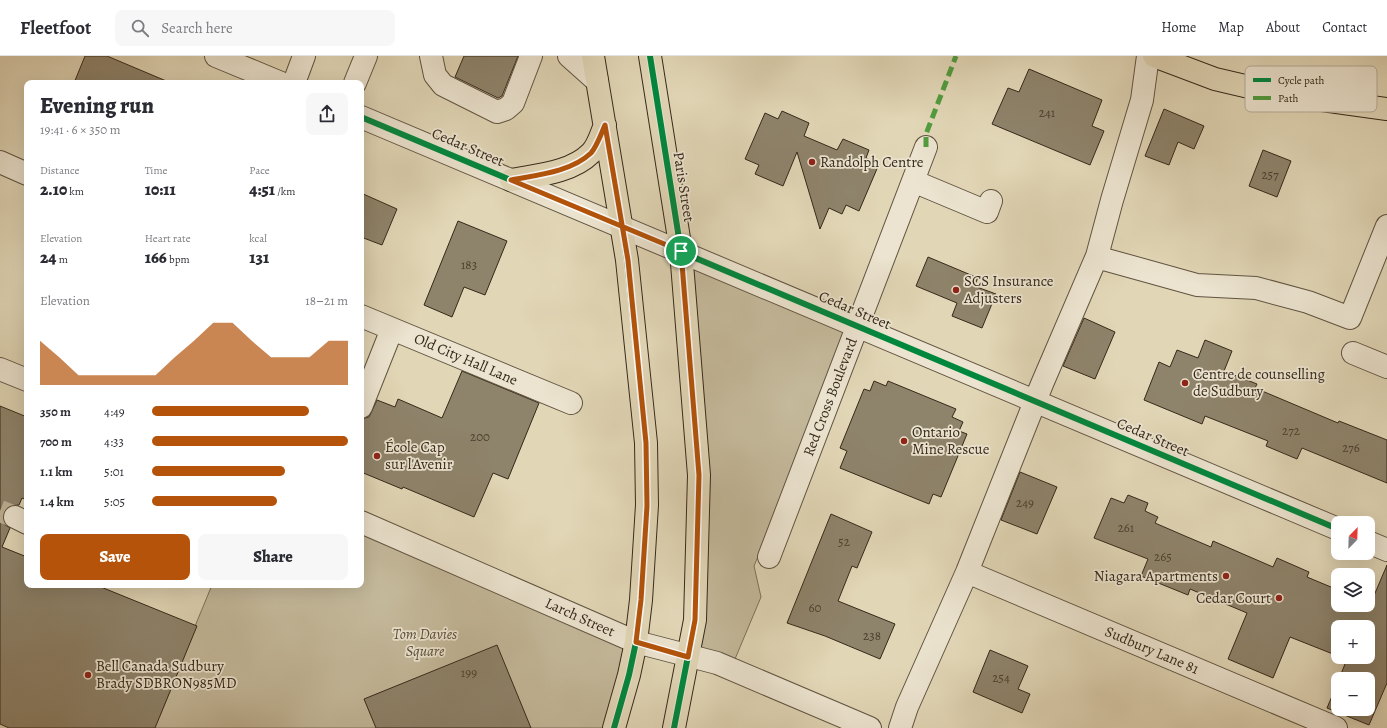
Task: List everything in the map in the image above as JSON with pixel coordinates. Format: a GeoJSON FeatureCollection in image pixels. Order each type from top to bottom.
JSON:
{"type":"FeatureCollection","features":[{"type":"Feature","properties":{"kind":"main road"},"geometry":{"type":"LineString","coordinates":[[593,56],[628,260],[646,443],[647,506],[641,600],[636,642],[629,675],[614,728]]}},
{"type":"Feature","properties":{"kind":"main road","name":"Paris Street"},"geometry":{"type":"LineString","coordinates":[[650,56],[681,251],[699,475],[695,620],[674,728]]}},
{"type":"Feature","properties":{"kind":"main road"},"geometry":{"type":"LineString","coordinates":[[1154,56],[1215,78],[1245,86]]}},
{"type":"Feature","properties":{"kind":"main road"},"geometry":{"type":"LineString","coordinates":[[1377,107],[1387,108]]}},
{"type":"Feature","properties":{"kind":"main road"},"geometry":{"type":"LineString","coordinates":[[511,180],[546,174],[577,163],[591,153],[605,125]]}},
{"type":"Feature","properties":{"kind":"street"},"geometry":{"type":"LineString","coordinates":[[216,56],[249,62],[276,80]]}},
{"type":"Feature","properties":{"kind":"street"},"geometry":{"type":"LineString","coordinates":[[295,80],[304,56]]}},
{"type":"Feature","properties":{"kind":"street"},"geometry":{"type":"LineString","coordinates":[[356,80],[366,56]]}},
{"type":"Feature","properties":{"kind":"street"},"geometry":{"type":"LineString","coordinates":[[430,56],[435,75],[443,86],[497,112],[506,109],[513,103],[531,56]]}},
{"type":"Feature","properties":{"kind":"street"},"geometry":{"type":"LineString","coordinates":[[569,56],[597,81]]}},
{"type":"Feature","properties":{"kind":"street"},"geometry":{"type":"LineString","coordinates":[[900,728],[907,707],[967,572],[1036,400],[1097,256],[1142,100],[1148,56]]}},
{"type":"Feature","properties":{"kind":"street","name":"Cedar Street"},"geometry":{"type":"LineString","coordinates":[[364,118],[1036,400],[1331,526]]}},
{"type":"Feature","properties":{"kind":"street","name":"Red Cross Boulevard"},"geometry":{"type":"LineString","coordinates":[[769,557],[926,147]]}},
{"type":"Feature","properties":{"kind":"street"},"geometry":{"type":"LineString","coordinates":[[0,162],[24,173]]}},
{"type":"Feature","properties":{"kind":"street"},"geometry":{"type":"LineString","coordinates":[[912,181],[987,212],[991,201]]}},
{"type":"Feature","properties":{"kind":"street"},"geometry":{"type":"LineString","coordinates":[[1097,256],[1197,285],[1256,288],[1308,302],[1350,318],[1387,226]]}},
{"type":"Feature","properties":{"kind":"street","name":"Old City Hall Lane"},"geometry":{"type":"LineString","coordinates":[[364,317],[571,403]]}},
{"type":"Feature","properties":{"kind":"street"},"geometry":{"type":"LineString","coordinates":[[364,399],[392,329]]}},
{"type":"Feature","properties":{"kind":"street"},"geometry":{"type":"LineString","coordinates":[[1353,353],[1387,366]]}},
{"type":"Feature","properties":{"kind":"street"},"geometry":{"type":"LineString","coordinates":[[0,369],[24,379]]}},
{"type":"Feature","properties":{"kind":"street","name":"Larch Street"},"geometry":{"type":"LineString","coordinates":[[364,523],[636,642],[688,657],[717,663],[870,728]]}},
{"type":"Feature","properties":{"kind":"street"},"geometry":{"type":"LineString","coordinates":[[1375,545],[1387,550]]}},
{"type":"Feature","properties":{"kind":"street","name":"Sudbury Lane 81"},"geometry":{"type":"LineString","coordinates":[[967,572],[1336,728]]}},
{"type":"Feature","properties":{"kind":"green space"},"geometry":{"type":"Polygon","coordinates":[[[683,254],[855,326],[754,566],[761,597],[730,671],[689,659],[697,623],[683,254]]]}},
{"type":"Feature","properties":{"kind":"green space","name":"Tom Davies Square"},"geometry":{"type":"Polygon","coordinates":[[[364,522],[634,639],[611,728],[153,728],[211,588],[364,588],[364,522]]]}},
{"type":"Feature","properties":{"kind":"building"},"geometry":{"type":"Polygon","coordinates":[[[85,56],[107,56],[164,80],[75,80],[85,56]]]}},
{"type":"Feature","properties":{"kind":"building"},"geometry":{"type":"Polygon","coordinates":[[[464,56],[518,56],[502,96],[498,98],[455,77],[464,56]]]}},
{"type":"Feature","properties":{"kind":"building"},"geometry":{"type":"Polygon","coordinates":[[[1029,69],[1102,100],[1092,126],[1104,131],[1090,165],[992,124],[1008,88],[1019,92],[1029,69]]]}},
{"type":"Feature","properties":{"kind":"building"},"geometry":{"type":"Polygon","coordinates":[[[1164,109],[1204,126],[1194,149],[1178,142],[1169,165],[1145,156],[1164,109]]]}},
{"type":"Feature","properties":{"kind":"building","name":"Randolph Centre"},"geometry":{"type":"Polygon","coordinates":[[[782,111],[809,123],[804,136],[837,150],[843,139],[869,150],[866,158],[879,164],[859,211],[846,205],[842,214],[829,208],[820,229],[797,152],[783,186],[755,174],[759,165],[745,159],[765,113],[778,119],[782,111]]]}},
{"type":"Feature","properties":{"kind":"building"},"geometry":{"type":"Polygon","coordinates":[[[1263,150],[1291,161],[1277,197],[1249,186],[1263,150]]]}},
{"type":"Feature","properties":{"kind":"building"},"geometry":{"type":"Polygon","coordinates":[[[364,194],[397,209],[382,245],[364,238],[364,194]]]}},
{"type":"Feature","properties":{"kind":"building"},"geometry":{"type":"Polygon","coordinates":[[[458,221],[507,241],[485,295],[464,287],[452,317],[424,305],[458,221]]]}},
{"type":"Feature","properties":{"kind":"building","name":"SCS Insurance Adjusters"},"geometry":{"type":"Polygon","coordinates":[[[928,257],[978,278],[974,286],[996,294],[982,328],[952,316],[957,303],[916,286],[928,257]]]}},
{"type":"Feature","properties":{"kind":"building"},"geometry":{"type":"Polygon","coordinates":[[[1084,318],[1115,332],[1095,379],[1063,366],[1084,318]]]}},
{"type":"Feature","properties":{"kind":"building"},"geometry":{"type":"Polygon","coordinates":[[[1205,340],[1232,351],[1224,371],[1257,384],[1255,388],[1338,423],[1339,421],[1387,440],[1387,483],[1302,448],[1297,459],[1266,446],[1268,441],[1205,416],[1202,424],[1144,400],[1159,362],[1170,367],[1177,350],[1198,358],[1205,340]]]}},
{"type":"Feature","properties":{"kind":"building"},"geometry":{"type":"Polygon","coordinates":[[[462,371],[539,403],[508,479],[493,473],[474,517],[403,487],[402,489],[364,473],[364,418],[369,417],[377,400],[395,407],[398,399],[442,418],[462,371]]]}},
{"type":"Feature","properties":{"kind":"building","name":"Ontario Mine Rescue"},"geometry":{"type":"Polygon","coordinates":[[[874,381],[886,386],[888,381],[956,409],[952,417],[963,422],[959,431],[967,434],[941,497],[933,494],[929,504],[840,468],[847,451],[840,448],[864,389],[870,391],[874,381]]]}},
{"type":"Feature","properties":{"kind":"building","name":"Bell Canada Sudbury Brady SDBRON985MD"},"geometry":{"type":"Polygon","coordinates":[[[0,406],[24,416],[24,499],[22,498],[19,505],[8,506],[4,511],[4,524],[10,528],[2,547],[24,556],[24,588],[103,588],[197,626],[155,728],[9,728],[0,724],[0,406]]]}},
{"type":"Feature","properties":{"kind":"building"},"geometry":{"type":"Polygon","coordinates":[[[1020,472],[1057,487],[1037,534],[1001,520],[1020,472]]]}},
{"type":"Feature","properties":{"kind":"building"},"geometry":{"type":"Polygon","coordinates":[[[1128,495],[1148,503],[1145,511],[1158,517],[1155,523],[1211,547],[1213,541],[1273,567],[1277,558],[1309,572],[1307,577],[1331,587],[1331,612],[1375,612],[1375,593],[1387,565],[1387,683],[1375,711],[1375,672],[1342,672],[1345,664],[1375,664],[1375,620],[1331,620],[1331,653],[1290,637],[1273,678],[1228,659],[1247,613],[1190,589],[1188,595],[1141,576],[1148,559],[1094,538],[1111,498],[1124,503],[1128,495]]]}},
{"type":"Feature","properties":{"kind":"building"},"geometry":{"type":"Polygon","coordinates":[[[831,514],[872,532],[857,568],[852,566],[838,601],[895,624],[880,659],[825,636],[787,623],[831,514]]]}},
{"type":"Feature","properties":{"kind":"building"},"geometry":{"type":"Polygon","coordinates":[[[497,645],[531,728],[376,728],[364,699],[497,645]]]}},
{"type":"Feature","properties":{"kind":"building"},"geometry":{"type":"Polygon","coordinates":[[[990,650],[1028,666],[1018,689],[1030,694],[1022,713],[973,692],[990,650]]]}},
{"type":"Feature","properties":{"kind":"building"},"geometry":{"type":"Polygon","coordinates":[[[1331,699],[1331,710],[1327,708],[1331,699]]]}},
{"type":"Feature","properties":{"kind":"building"},"geometry":{"type":"Polygon","coordinates":[[[1347,716],[1373,716],[1369,725],[1347,716]]]}},
{"type":"Feature","properties":{"kind":"tunnel"},"geometry":{"type":"LineString","coordinates":[[0,511],[15,517]]}},
{"type":"Feature","properties":{"kind":"marked path"},"geometry":{"type":"LineString","coordinates":[[926,147],[926,134],[956,56]]}},
{"type":"Feature","properties":{"kind":"cycle path"},"geometry":{"type":"LineString","coordinates":[[650,56],[681,251],[699,475],[695,620],[674,728]]}},
{"type":"Feature","properties":{"kind":"cycle path"},"geometry":{"type":"LineString","coordinates":[[364,118],[1331,526]]}},
{"type":"Feature","properties":{"kind":"cycle path"},"geometry":{"type":"LineString","coordinates":[[614,728],[629,675],[636,642],[641,600],[647,505],[646,443],[627,260],[622,226]]}},
{"type":"Feature","properties":{"kind":"place","name":"Randolph Centre"},"geometry":{"type":"Point","coordinates":[812,162]}},
{"type":"Feature","properties":{"kind":"place","name":"SCS Insurance Adjusters"},"geometry":{"type":"Point","coordinates":[956,290]}},
{"type":"Feature","properties":{"kind":"place","name":"Centre de counselling de Sudbury"},"geometry":{"type":"Point","coordinates":[1185,383]}},
{"type":"Feature","properties":{"kind":"place","name":"Ontario Mine Rescue"},"geometry":{"type":"Point","coordinates":[904,441]}},
{"type":"Feature","properties":{"kind":"place","name":"École Cap sur l'Avenir"},"geometry":{"type":"Point","coordinates":[377,456]}},
{"type":"Feature","properties":{"kind":"place","name":"Niagara Apartments"},"geometry":{"type":"Point","coordinates":[1226,576]}},
{"type":"Feature","properties":{"kind":"place","name":"Cedar Court"},"geometry":{"type":"Point","coordinates":[1279,598]}},
{"type":"Feature","properties":{"kind":"place","name":"Bell Canada Sudbury Brady SDBRON985MD"},"geometry":{"type":"Point","coordinates":[88,675]}},
{"type":"Feature","properties":{"kind":"route"},"geometry":{"type":"LineString","coordinates":[[681,251],[622,226],[511,180],[546,174],[577,163],[591,153],[598,142],[605,125],[622,226],[628,260],[646,443],[647,506],[641,600],[636,642],[688,657],[695,620],[699,475],[695,408],[681,251]]}}]}
